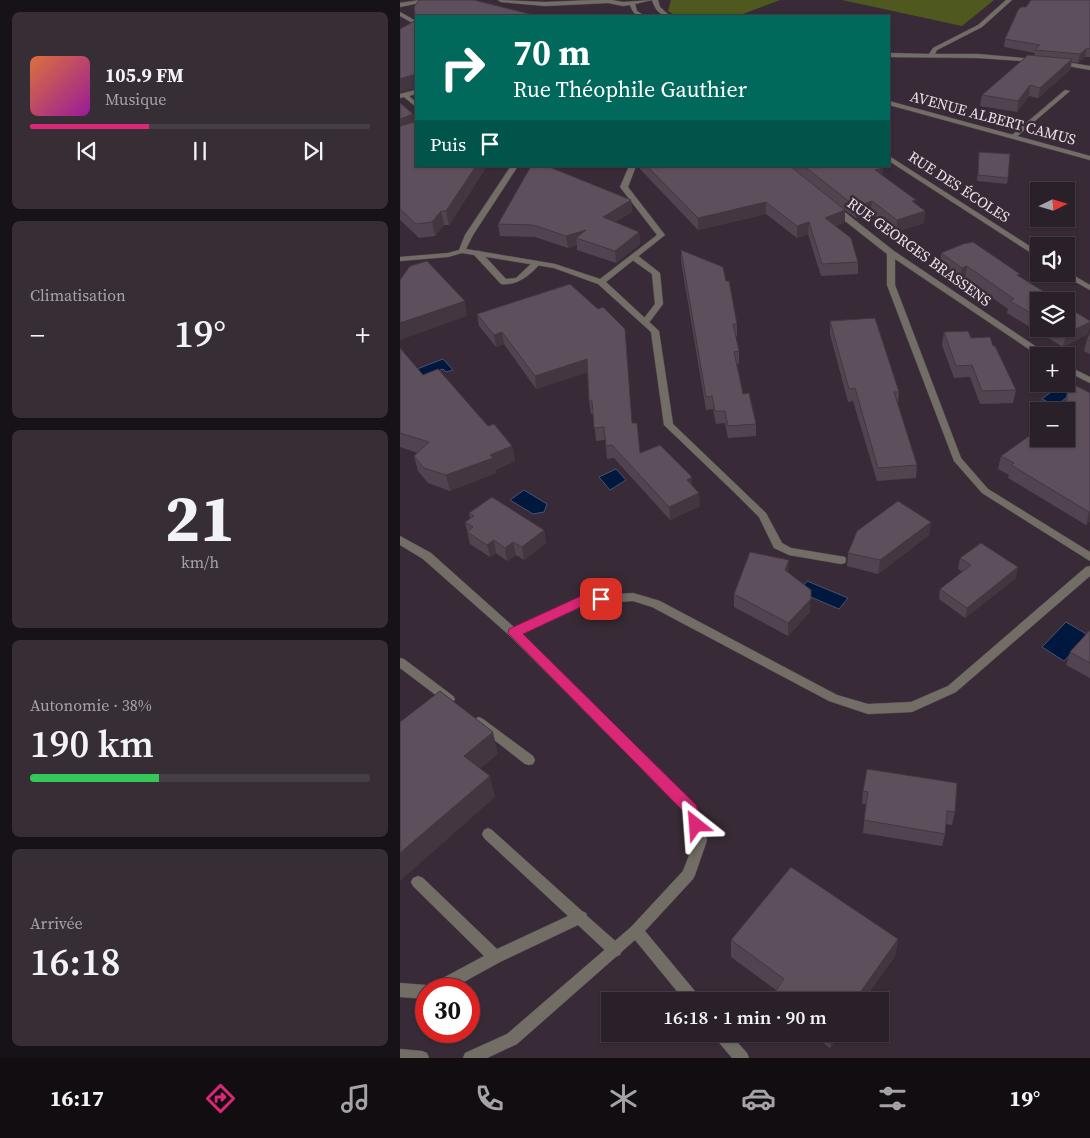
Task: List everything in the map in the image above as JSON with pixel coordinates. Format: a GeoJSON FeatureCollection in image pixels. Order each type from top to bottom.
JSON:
{"type":"FeatureCollection","features":[{"type":"Feature","properties":{"kind":"street"},"geometry":{"type":"LineString","coordinates":[[400,3],[404,0]]}},
{"type":"Feature","properties":{"kind":"street"},"geometry":{"type":"LineString","coordinates":[[400,3],[431,0]]}},
{"type":"Feature","properties":{"kind":"street"},"geometry":{"type":"LineString","coordinates":[[500,0],[544,4],[606,1],[632,4],[649,0]]}},
{"type":"Feature","properties":{"kind":"street"},"geometry":{"type":"LineString","coordinates":[[655,0],[657,8],[666,15]]}},
{"type":"Feature","properties":{"kind":"street"},"geometry":{"type":"LineString","coordinates":[[932,54],[935,49],[980,26],[1009,0]]}},
{"type":"Feature","properties":{"kind":"street"},"geometry":{"type":"LineString","coordinates":[[632,4],[635,12],[640,15]]}},
{"type":"Feature","properties":{"kind":"street"},"geometry":{"type":"LineString","coordinates":[[400,14],[415,22]]}},
{"type":"Feature","properties":{"kind":"street"},"geometry":{"type":"LineString","coordinates":[[890,55],[932,54],[1041,62]]}},
{"type":"Feature","properties":{"kind":"street"},"geometry":{"type":"LineString","coordinates":[[1050,62],[1090,68]]}},
{"type":"Feature","properties":{"kind":"street"},"geometry":{"type":"LineString","coordinates":[[1013,137],[1067,91]]}},
{"type":"Feature","properties":{"kind":"street"},"geometry":{"type":"LineString","coordinates":[[403,95],[415,104]]}},
{"type":"Feature","properties":{"kind":"street","name":"AVENUE ALBERT CAMUS"},"geometry":{"type":"LineString","coordinates":[[890,103],[1090,158]]}},
{"type":"Feature","properties":{"kind":"street","name":"RUE DES ÉCOLES"},"geometry":{"type":"LineString","coordinates":[[890,159],[1030,250]]}},
{"type":"Feature","properties":{"kind":"street"},"geometry":{"type":"LineString","coordinates":[[462,251],[469,235],[514,167]]}},
{"type":"Feature","properties":{"kind":"street"},"geometry":{"type":"LineString","coordinates":[[601,282],[661,235],[624,187],[633,167]]}},
{"type":"Feature","properties":{"kind":"street","name":"RUE GEORGES BRASSENS"},"geometry":{"type":"LineString","coordinates":[[825,201],[891,253],[1031,347]]}},
{"type":"Feature","properties":{"kind":"street"},"geometry":{"type":"LineString","coordinates":[[400,259],[448,255],[462,251],[555,266],[601,282],[655,331],[669,425],[763,514],[778,545],[789,551],[841,560]]}},
{"type":"Feature","properties":{"kind":"street"},"geometry":{"type":"LineString","coordinates":[[477,253],[504,282],[518,280],[537,263]]}},
{"type":"Feature","properties":{"kind":"street"},"geometry":{"type":"LineString","coordinates":[[891,253],[890,285],[957,459],[985,491],[1090,557]]}},
{"type":"Feature","properties":{"kind":"street"},"geometry":{"type":"LineString","coordinates":[[634,257],[656,272],[659,304],[645,322]]}},
{"type":"Feature","properties":{"kind":"street"},"geometry":{"type":"LineString","coordinates":[[1075,279],[1090,288]]}},
{"type":"Feature","properties":{"kind":"street"},"geometry":{"type":"LineString","coordinates":[[1075,372],[1090,380]]}},
{"type":"Feature","properties":{"kind":"street"},"geometry":{"type":"LineString","coordinates":[[400,540],[427,556],[514,633],[691,810],[701,840],[688,875],[636,932],[512,1039],[470,1058]]}},
{"type":"Feature","properties":{"kind":"street"},"geometry":{"type":"LineString","coordinates":[[514,633],[585,600],[633,597],[656,604],[833,698],[868,709],[912,707],[952,689],[1090,570]]}},
{"type":"Feature","properties":{"kind":"street"},"geometry":{"type":"LineString","coordinates":[[400,662],[529,760]]}},
{"type":"Feature","properties":{"kind":"street"},"geometry":{"type":"LineString","coordinates":[[488,834],[615,950]]}},
{"type":"Feature","properties":{"kind":"street"},"geometry":{"type":"LineString","coordinates":[[418,882],[495,958]]}},
{"type":"Feature","properties":{"kind":"street"},"geometry":{"type":"LineString","coordinates":[[458,978],[581,917]]}},
{"type":"Feature","properties":{"kind":"street"},"geometry":{"type":"LineString","coordinates":[[636,932],[686,992]]}},
{"type":"Feature","properties":{"kind":"street"},"geometry":{"type":"LineString","coordinates":[[400,990],[415,991]]}},
{"type":"Feature","properties":{"kind":"street"},"geometry":{"type":"LineString","coordinates":[[728,1042],[742,1058]]}},
{"type":"Feature","properties":{"kind":"street"},"geometry":{"type":"LineString","coordinates":[[400,1056],[422,1058]]}},
{"type":"Feature","properties":{"kind":"green space"},"geometry":{"type":"Polygon","coordinates":[[[671,0],[780,0],[741,15],[674,15],[668,11],[671,0]]]}},
{"type":"Feature","properties":{"kind":"green space"},"geometry":{"type":"Polygon","coordinates":[[[842,0],[994,0],[962,26],[842,0]]]}},
{"type":"Feature","properties":{"kind":"water"},"geometry":{"type":"Polygon","coordinates":[[[443,359],[453,370],[446,372],[443,369],[423,376],[417,369],[443,359]]]}},
{"type":"Feature","properties":{"kind":"water"},"geometry":{"type":"Polygon","coordinates":[[[1051,392],[1073,392],[1061,402],[1048,402],[1042,399],[1051,392]]]}},
{"type":"Feature","properties":{"kind":"water"},"geometry":{"type":"Polygon","coordinates":[[[616,469],[626,480],[610,490],[599,477],[616,469]]]}},
{"type":"Feature","properties":{"kind":"water"},"geometry":{"type":"Polygon","coordinates":[[[524,490],[547,504],[544,512],[533,514],[510,500],[524,490]]]}},
{"type":"Feature","properties":{"kind":"water"},"geometry":{"type":"Polygon","coordinates":[[[807,581],[848,598],[839,609],[799,592],[807,581]]]}},
{"type":"Feature","properties":{"kind":"water"},"geometry":{"type":"Polygon","coordinates":[[[1066,622],[1088,635],[1064,661],[1042,647],[1066,622]]]}},
{"type":"Feature","properties":{"kind":"building"},"geometry":{"type":"Polygon","coordinates":[[[419,0],[474,0],[534,15],[415,15],[414,7],[419,0]]]}},
{"type":"Feature","properties":{"kind":"building"},"geometry":{"type":"Polygon","coordinates":[[[1031,0],[1090,0],[1090,49],[1087,48],[1080,54],[1035,50],[1040,45],[1005,39],[1018,10],[1021,7],[1026,7],[1031,0]]]}},
{"type":"Feature","properties":{"kind":"building"},"geometry":{"type":"Polygon","coordinates":[[[415,21],[415,74],[400,79],[400,29],[415,21]]]}},
{"type":"Feature","properties":{"kind":"building"},"geometry":{"type":"Polygon","coordinates":[[[1028,55],[1072,59],[1040,88],[1030,85],[1018,101],[982,95],[1028,55]]]}},
{"type":"Feature","properties":{"kind":"building"},"geometry":{"type":"Polygon","coordinates":[[[400,103],[413,114],[400,119],[400,103]]]}},
{"type":"Feature","properties":{"kind":"building"},"geometry":{"type":"Polygon","coordinates":[[[415,116],[415,167],[475,167],[446,211],[441,211],[432,222],[416,224],[400,209],[400,126],[414,122],[415,116]]]}},
{"type":"Feature","properties":{"kind":"building"},"geometry":{"type":"Polygon","coordinates":[[[979,152],[1010,154],[1008,178],[978,175],[979,152]]]}},
{"type":"Feature","properties":{"kind":"building"},"geometry":{"type":"Polygon","coordinates":[[[530,167],[549,167],[631,200],[603,217],[639,232],[615,251],[576,238],[586,230],[566,236],[533,225],[498,224],[530,167]]]}},
{"type":"Feature","properties":{"kind":"building"},"geometry":{"type":"Polygon","coordinates":[[[648,167],[791,167],[845,210],[825,218],[851,238],[858,262],[822,264],[809,222],[797,226],[766,202],[698,218],[648,167]]]}},
{"type":"Feature","properties":{"kind":"building"},"geometry":{"type":"Polygon","coordinates":[[[805,167],[882,167],[883,168],[875,170],[916,200],[912,201],[925,211],[897,220],[872,201],[856,207],[805,167]]]}},
{"type":"Feature","properties":{"kind":"building"},"geometry":{"type":"Polygon","coordinates":[[[973,242],[1020,274],[1017,275],[1044,292],[1030,292],[1030,313],[1010,301],[1014,299],[967,266],[962,268],[941,253],[973,242]]]}},
{"type":"Feature","properties":{"kind":"building"},"geometry":{"type":"Polygon","coordinates":[[[681,250],[723,267],[726,281],[729,281],[737,324],[733,324],[739,351],[734,352],[743,394],[749,393],[756,424],[728,426],[725,411],[715,411],[712,396],[706,397],[681,250]]]}},
{"type":"Feature","properties":{"kind":"building"},"geometry":{"type":"Polygon","coordinates":[[[427,261],[465,301],[400,323],[400,280],[410,266],[427,261]]]}},
{"type":"Feature","properties":{"kind":"building"},"geometry":{"type":"Polygon","coordinates":[[[570,284],[598,309],[603,307],[625,329],[632,423],[637,423],[640,453],[660,445],[692,477],[687,480],[699,493],[669,507],[612,445],[606,446],[604,427],[594,428],[592,401],[589,401],[587,359],[535,376],[502,332],[494,335],[477,314],[570,284]]]}},
{"type":"Feature","properties":{"kind":"building"},"geometry":{"type":"Polygon","coordinates":[[[1075,312],[1090,321],[1075,330],[1075,312]]]}},
{"type":"Feature","properties":{"kind":"building"},"geometry":{"type":"Polygon","coordinates":[[[875,318],[899,392],[894,392],[917,465],[878,468],[855,388],[849,389],[830,321],[875,318]]]}},
{"type":"Feature","properties":{"kind":"building"},"geometry":{"type":"Polygon","coordinates":[[[968,331],[971,338],[990,337],[1016,390],[982,391],[972,365],[956,366],[944,332],[968,331]]]}},
{"type":"Feature","properties":{"kind":"building"},"geometry":{"type":"Polygon","coordinates":[[[400,348],[423,375],[438,369],[488,426],[494,424],[512,446],[490,455],[493,458],[446,475],[424,468],[414,456],[429,442],[400,433],[400,348]]]}},
{"type":"Feature","properties":{"kind":"building"},"geometry":{"type":"Polygon","coordinates":[[[1077,386],[1090,393],[1089,512],[1011,465],[1014,463],[1001,456],[1030,435],[1030,447],[1075,447],[1075,402],[1067,402],[1067,393],[1075,392],[1077,386]]]}},
{"type":"Feature","properties":{"kind":"building"},"geometry":{"type":"Polygon","coordinates":[[[492,497],[544,530],[522,547],[513,542],[505,548],[494,540],[487,545],[467,532],[473,527],[465,522],[474,516],[469,513],[492,497]]]}},
{"type":"Feature","properties":{"kind":"building"},"geometry":{"type":"Polygon","coordinates":[[[898,501],[931,522],[880,560],[848,553],[857,531],[898,501]]]}},
{"type":"Feature","properties":{"kind":"building"},"geometry":{"type":"Polygon","coordinates":[[[981,543],[1018,567],[967,608],[940,589],[971,565],[960,558],[981,543]]]}},
{"type":"Feature","properties":{"kind":"building"},"geometry":{"type":"Polygon","coordinates":[[[750,552],[789,560],[785,570],[811,590],[811,599],[788,623],[734,594],[750,552]]]}},
{"type":"Feature","properties":{"kind":"building"},"geometry":{"type":"Polygon","coordinates":[[[1090,630],[1090,663],[1070,652],[1090,630]]]}},
{"type":"Feature","properties":{"kind":"building"},"geometry":{"type":"Polygon","coordinates":[[[440,691],[493,732],[464,756],[490,776],[400,853],[400,722],[440,691]]]}},
{"type":"Feature","properties":{"kind":"building"},"geometry":{"type":"Polygon","coordinates":[[[867,769],[957,783],[955,812],[947,811],[945,834],[864,820],[868,792],[863,791],[867,769]]]}},
{"type":"Feature","properties":{"kind":"building"},"geometry":{"type":"Polygon","coordinates":[[[791,867],[898,939],[860,992],[777,992],[776,991],[784,979],[731,940],[791,867]]]}},
{"type":"Feature","properties":{"kind":"route"},"geometry":{"type":"LineString","coordinates":[[601,599],[585,600],[514,633],[691,810],[696,825]]}}]}
